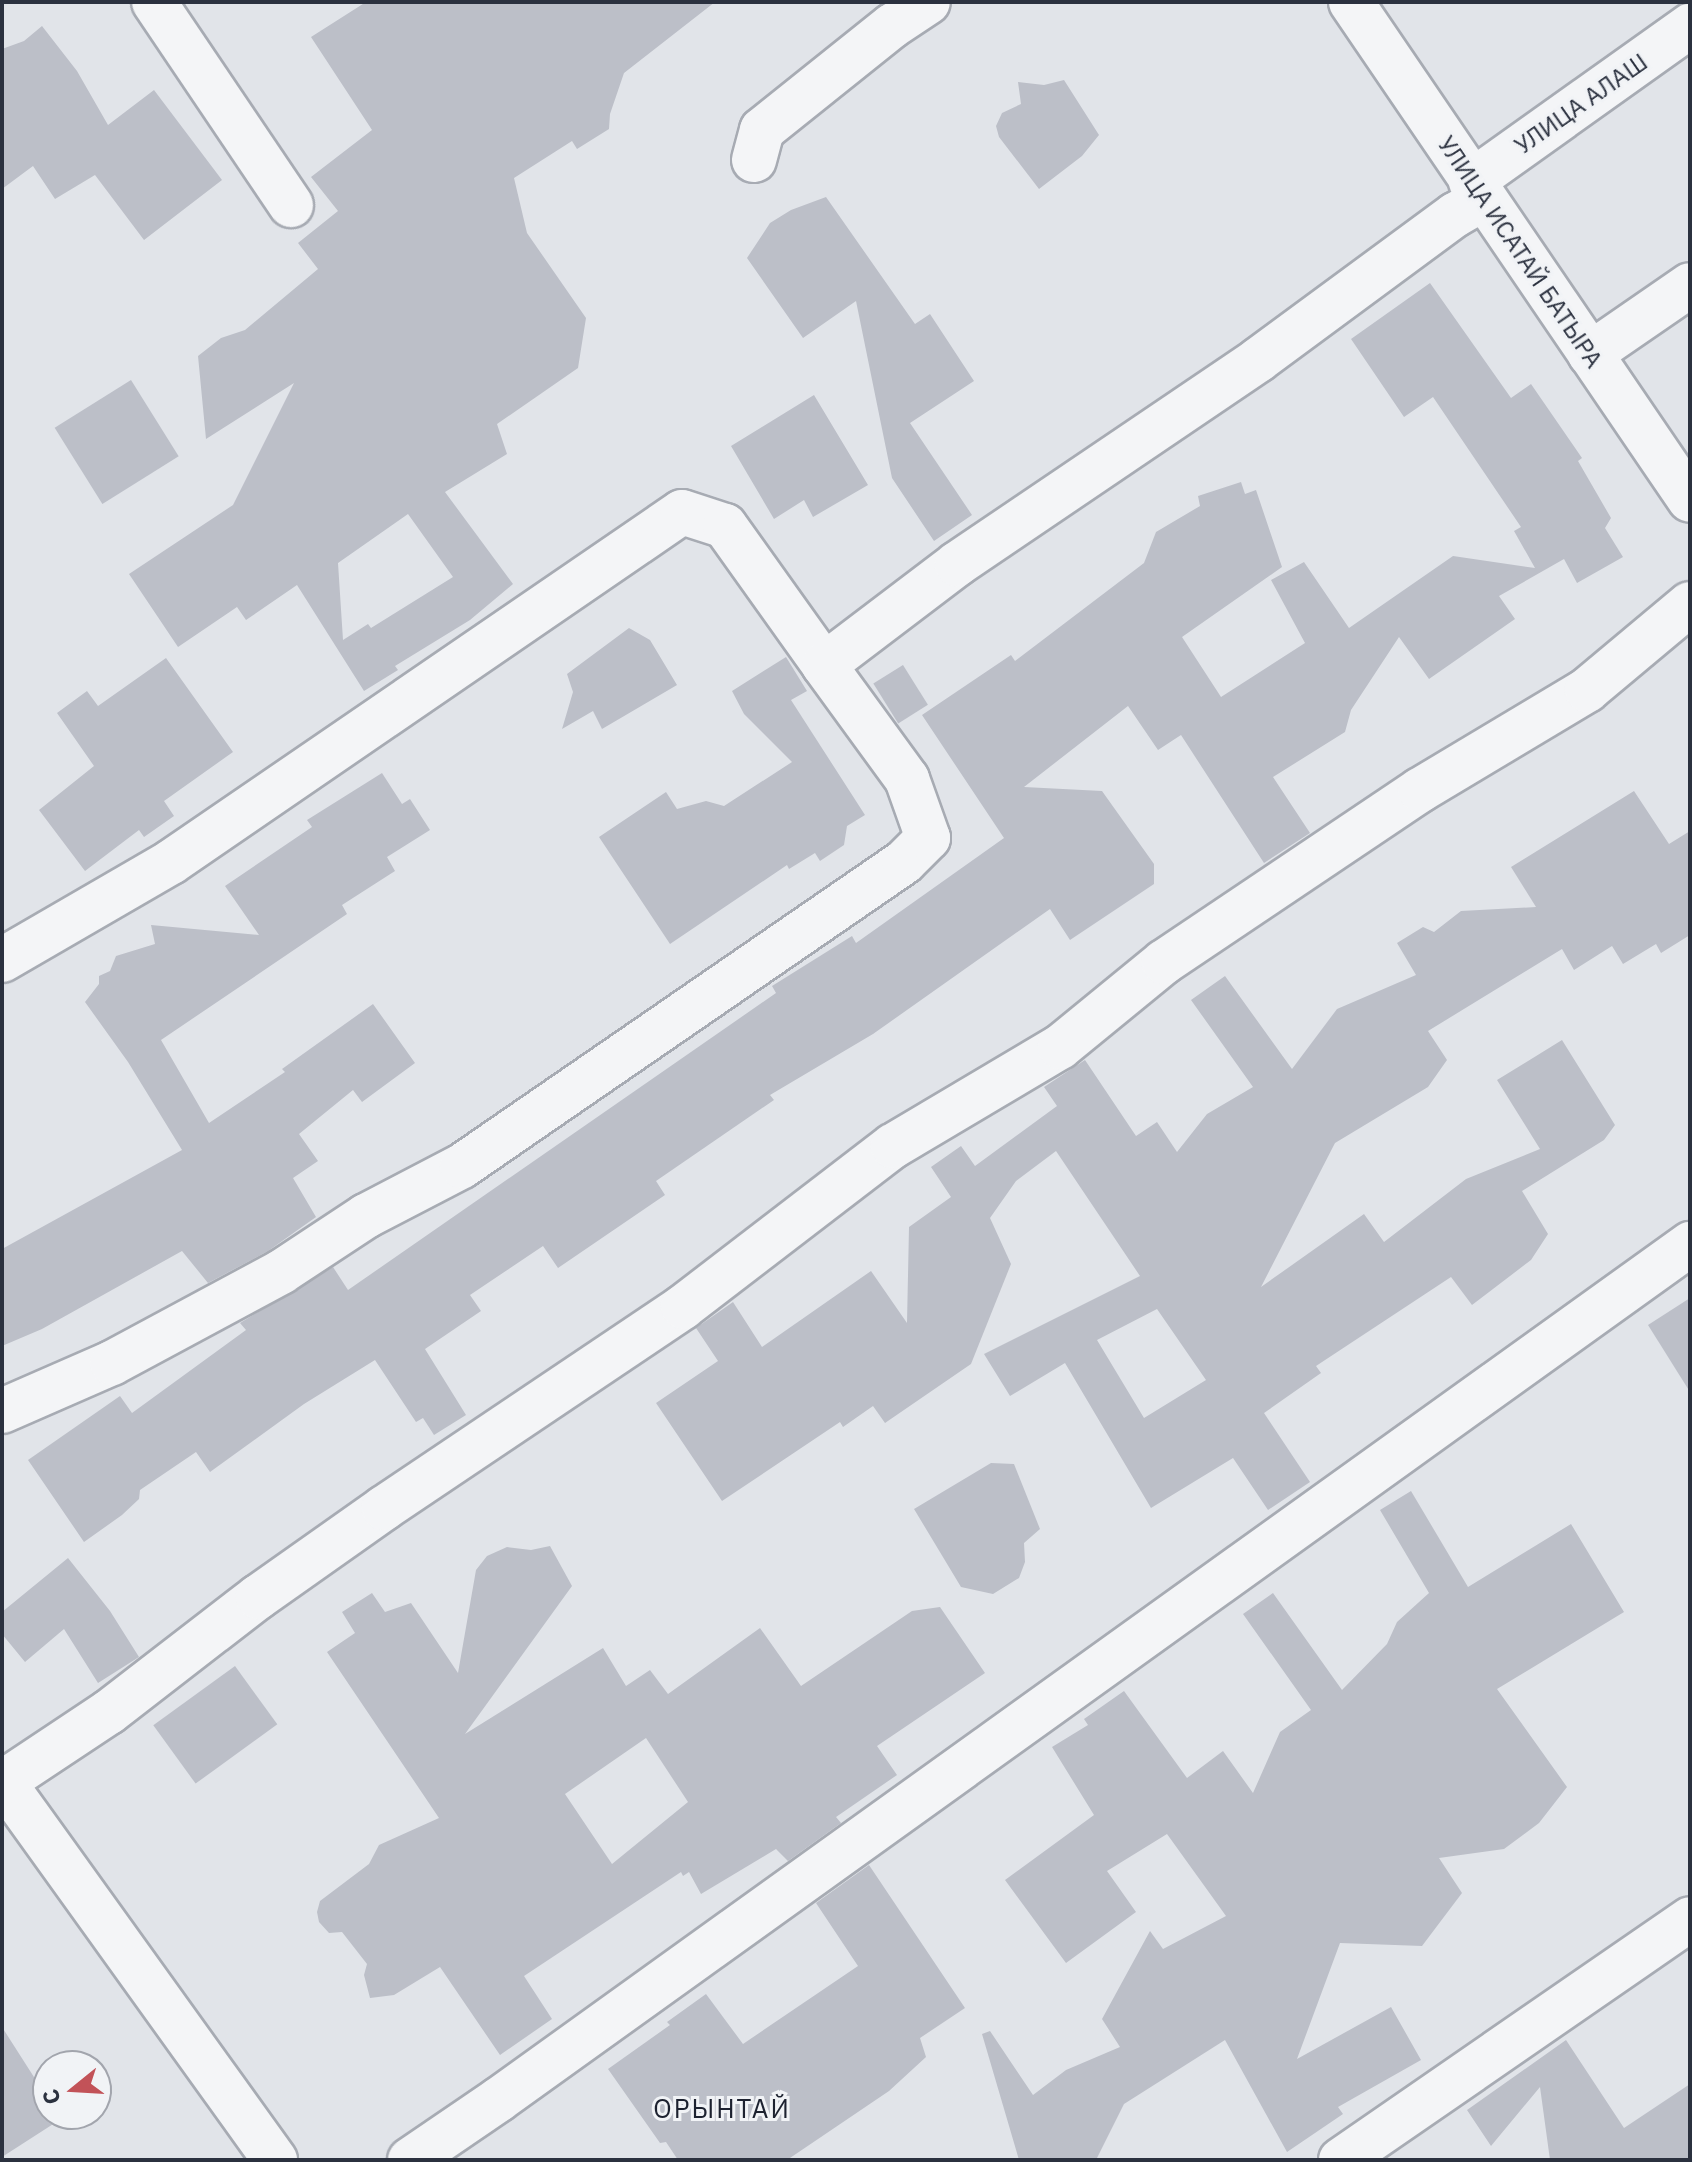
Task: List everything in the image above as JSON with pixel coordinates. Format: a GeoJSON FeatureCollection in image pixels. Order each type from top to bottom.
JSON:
{"type":"FeatureCollection","features":[{"type":"Feature","properties":{"kind":"street"},"geometry":{"type":"LineString","coordinates":[[154,2],[291,205]]}},
{"type":"Feature","properties":{"kind":"street"},"geometry":{"type":"LineString","coordinates":[[754,160],[762,130],[892,26],[928,2]]}},
{"type":"Feature","properties":{"kind":"street","name":"УЛИЦА ИСАТАЙ БАТЫРА"},"geometry":{"type":"LineString","coordinates":[[1351,2],[1690,500]]}},
{"type":"Feature","properties":{"kind":"street","name":"УЛИЦА АЛАШ"},"geometry":{"type":"LineString","coordinates":[[824,665],[957,564],[1258,360],[1455,215],[1477,190],[1690,26]]}},
{"type":"Feature","properties":{"kind":"street"},"geometry":{"type":"LineString","coordinates":[[1590,354],[1690,285]]}},
{"type":"Feature","properties":{"kind":"street"},"geometry":{"type":"LineString","coordinates":[[2,1411],[112,1363],[281,1272],[366,1216],[462,1166],[904,862],[928,838],[907,779],[725,526],[682,512],[171,862],[4,954]]}},
{"type":"Feature","properties":{"kind":"street"},"geometry":{"type":"LineString","coordinates":[[275,2160],[2,1781],[109,1712],[258,1597],[384,1508],[683,1307],[893,1146],[1060,1047],[1164,962],[1420,790],[1587,690],[1690,604]]}},
{"type":"Feature","properties":{"kind":"street"},"geometry":{"type":"LineString","coordinates":[[410,2160],[511,2091],[1690,1244]]}},
{"type":"Feature","properties":{"kind":"street"},"geometry":{"type":"LineString","coordinates":[[1341,2160],[1690,1919]]}},
{"type":"Feature","properties":{"kind":"building"},"geometry":{"type":"Polygon","coordinates":[[[366,2],[715,2],[624,73],[610,114],[609,129],[577,149],[572,141],[514,178],[527,233],[586,318],[578,368],[497,424],[507,454],[445,492],[513,584],[470,620],[395,666],[398,670],[364,691],[297,585],[246,620],[237,607],[178,647],[129,574],[233,505],[294,383],[206,439],[198,356],[221,338],[245,330],[318,269],[298,243],[338,211],[311,177],[372,130],[311,37],[366,2]],[[408,514],[338,563],[343,640],[368,624],[371,628],[453,577],[408,514]]]}},
{"type":"Feature","properties":{"kind":"building"},"geometry":{"type":"Polygon","coordinates":[[[42,26],[77,71],[108,125],[154,90],[222,180],[144,240],[95,175],[55,199],[33,166],[2,189],[2,49],[24,41],[42,26]]]}},
{"type":"Feature","properties":{"kind":"building"},"geometry":{"type":"Polygon","coordinates":[[[1064,80],[1099,135],[1082,156],[1039,189],[999,137],[996,126],[1002,113],[1021,104],[1018,82],[1044,85],[1064,80]]]}},
{"type":"Feature","properties":{"kind":"building"},"geometry":{"type":"Polygon","coordinates":[[[826,197],[915,324],[930,314],[974,381],[910,423],[972,515],[934,541],[892,478],[856,301],[803,338],[747,258],[770,223],[791,210],[826,197]]]}},
{"type":"Feature","properties":{"kind":"building"},"geometry":{"type":"Polygon","coordinates":[[[1430,283],[1511,398],[1531,384],[1582,458],[1578,461],[1611,518],[1605,528],[1623,557],[1577,583],[1564,559],[1499,596],[1515,619],[1429,679],[1399,637],[1351,710],[1345,732],[1273,777],[1310,833],[1264,863],[1181,735],[1158,750],[1128,706],[1024,787],[1102,791],[1154,864],[1154,884],[1070,940],[1050,909],[873,1034],[770,1095],[774,1100],[656,1181],[665,1195],[558,1268],[543,1246],[470,1295],[481,1311],[425,1349],[466,1415],[434,1435],[423,1418],[416,1422],[375,1360],[304,1404],[210,1472],[196,1452],[140,1490],[139,1499],[122,1515],[84,1542],[28,1460],[120,1396],[132,1413],[246,1330],[240,1323],[333,1267],[348,1290],[776,993],[772,986],[852,936],[856,943],[1004,838],[922,715],[1011,655],[1015,661],[1144,563],[1156,532],[1200,506],[1198,496],[1241,482],[1245,494],[1256,490],[1282,567],[1182,637],[1221,697],[1305,643],[1271,580],[1304,562],[1349,628],[1453,556],[1535,568],[1514,531],[1521,527],[1433,397],[1404,417],[1351,339],[1430,283]]]}},
{"type":"Feature","properties":{"kind":"building"},"geometry":{"type":"Polygon","coordinates":[[[131,380],[179,456],[102,504],[55,428],[131,380]]]}},
{"type":"Feature","properties":{"kind":"building"},"geometry":{"type":"Polygon","coordinates":[[[814,395],[868,485],[813,517],[804,500],[774,519],[731,446],[814,395]]]}},
{"type":"Feature","properties":{"kind":"building"},"geometry":{"type":"Polygon","coordinates":[[[629,628],[650,640],[677,685],[602,729],[593,711],[562,729],[573,692],[567,674],[629,628]]]}},
{"type":"Feature","properties":{"kind":"building"},"geometry":{"type":"Polygon","coordinates":[[[786,657],[807,691],[791,700],[865,815],[847,826],[844,845],[820,861],[815,853],[789,869],[787,865],[670,944],[599,837],[666,792],[677,809],[706,801],[724,806],[792,762],[744,714],[732,691],[786,657]]]}},
{"type":"Feature","properties":{"kind":"building"},"geometry":{"type":"Polygon","coordinates":[[[166,658],[233,752],[164,801],[174,816],[144,837],[139,830],[85,871],[39,810],[94,766],[57,713],[87,691],[98,706],[166,658]]]}},
{"type":"Feature","properties":{"kind":"building"},"geometry":{"type":"Polygon","coordinates":[[[903,665],[928,705],[898,723],[873,684],[903,665]]]}},
{"type":"Feature","properties":{"kind":"building"},"geometry":{"type":"Polygon","coordinates":[[[382,773],[402,804],[410,799],[430,830],[387,857],[395,871],[342,905],[347,914],[161,1040],[209,1123],[285,1072],[282,1069],[373,1004],[415,1063],[362,1102],[353,1090],[299,1134],[318,1161],[293,1178],[316,1217],[268,1251],[208,1283],[182,1251],[42,1329],[2,1346],[2,1249],[182,1150],[128,1062],[85,1002],[99,984],[99,976],[110,971],[116,956],[155,944],[151,925],[259,935],[225,886],[312,827],[307,820],[382,773]]]}},
{"type":"Feature","properties":{"kind":"building"},"geometry":{"type":"Polygon","coordinates":[[[1634,791],[1669,844],[1690,831],[1690,935],[1661,953],[1656,944],[1623,964],[1612,946],[1574,970],[1562,949],[1428,1031],[1447,1060],[1428,1087],[1335,1143],[1261,1287],[1364,1214],[1384,1242],[1466,1179],[1540,1149],[1497,1080],[1562,1040],[1615,1125],[1604,1140],[1522,1191],[1548,1234],[1531,1260],[1472,1305],[1451,1277],[1316,1366],[1321,1373],[1264,1413],[1310,1482],[1268,1510],[1233,1458],[1151,1508],[1065,1363],[1010,1396],[984,1354],[1140,1276],[1056,1151],[1016,1181],[990,1218],[1011,1264],[971,1364],[885,1423],[873,1406],[843,1427],[840,1422],[722,1501],[656,1403],[718,1361],[696,1328],[733,1302],[762,1347],[871,1271],[907,1323],[909,1227],[951,1197],[931,1167],[961,1146],[975,1166],[1057,1106],[1044,1087],[1085,1060],[1136,1136],[1157,1122],[1177,1152],[1207,1114],[1253,1087],[1191,1000],[1225,976],[1292,1069],[1337,1009],[1416,975],[1397,943],[1423,927],[1434,932],[1461,911],[1536,907],[1511,867],[1634,791]],[[1157,1309],[1097,1340],[1144,1418],[1206,1380],[1157,1309]]]}},
{"type":"Feature","properties":{"kind":"building"},"geometry":{"type":"Polygon","coordinates":[[[1690,1298],[1690,1392],[1648,1325],[1690,1298]]]}},
{"type":"Feature","properties":{"kind":"building"},"geometry":{"type":"Polygon","coordinates":[[[991,1463],[1014,1464],[1040,1529],[1024,1543],[1025,1562],[1019,1578],[993,1594],[961,1587],[914,1509],[991,1463]]]}},
{"type":"Feature","properties":{"kind":"building"},"geometry":{"type":"Polygon","coordinates":[[[1411,1491],[1468,1587],[1571,1524],[1624,1612],[1497,1689],[1567,1787],[1539,1823],[1504,1849],[1439,1858],[1462,1893],[1422,1946],[1340,1943],[1297,2059],[1391,2007],[1421,2060],[1338,2107],[1343,2114],[1287,2152],[1225,2040],[1124,2104],[1096,2160],[1019,2160],[982,2034],[990,2031],[1033,2095],[1066,2070],[1120,2047],[1102,2019],[1150,1931],[1163,1949],[1226,1916],[1167,1834],[1107,1871],[1136,1912],[1066,1963],[1005,1880],[1094,1815],[1052,1747],[1088,1725],[1084,1719],[1124,1691],[1187,1778],[1223,1751],[1253,1793],[1280,1732],[1311,1710],[1243,1614],[1273,1593],[1342,1690],[1387,1644],[1397,1622],[1429,1593],[1380,1510],[1411,1491]]]}},
{"type":"Feature","properties":{"kind":"building"},"geometry":{"type":"Polygon","coordinates":[[[550,1546],[572,1586],[465,1734],[603,1648],[626,1686],[650,1670],[668,1694],[760,1628],[801,1686],[912,1611],[940,1607],[985,1673],[877,1746],[897,1775],[836,1817],[841,1823],[788,1861],[776,1849],[701,1894],[689,1872],[683,1876],[681,1872],[524,1976],[552,2019],[500,2055],[440,1967],[394,1995],[370,1998],[364,1975],[367,1964],[342,1932],[329,1933],[319,1922],[317,1912],[320,1901],[369,1864],[379,1845],[439,1818],[327,1652],[355,1633],[342,1612],[372,1593],[385,1612],[411,1603],[458,1673],[476,1570],[487,1556],[507,1547],[531,1550],[550,1546]],[[646,1738],[565,1794],[612,1864],[688,1802],[646,1738]]]}},
{"type":"Feature","properties":{"kind":"building"},"geometry":{"type":"Polygon","coordinates":[[[68,1558],[110,1611],[139,1657],[98,1683],[64,1629],[25,1662],[2,1634],[2,1612],[68,1558]]]}},
{"type":"Feature","properties":{"kind":"building"},"geometry":{"type":"Polygon","coordinates":[[[235,1666],[277,1724],[196,1784],[153,1725],[235,1666]]]}},
{"type":"Feature","properties":{"kind":"building"},"geometry":{"type":"Polygon","coordinates":[[[869,1865],[965,2008],[920,2038],[926,2057],[889,2091],[787,2160],[678,2160],[666,2142],[660,2143],[608,2069],[670,2025],[667,2022],[706,1994],[743,2044],[858,1966],[816,1903],[869,1865]]]}},
{"type":"Feature","properties":{"kind":"building"},"geometry":{"type":"Polygon","coordinates":[[[2,2027],[32,2074],[32,2130],[44,2130],[2,2157],[2,2027]]]}},
{"type":"Feature","properties":{"kind":"building"},"geometry":{"type":"Polygon","coordinates":[[[1566,2040],[1624,2128],[1690,2084],[1690,2160],[1550,2160],[1540,2087],[1491,2146],[1467,2110],[1566,2040]]]}},
{"type":"Feature","properties":{"kind":"district","name":"ОРЫНТАЙ"},"geometry":{"type":"Point","coordinates":[722,2109]}}]}
